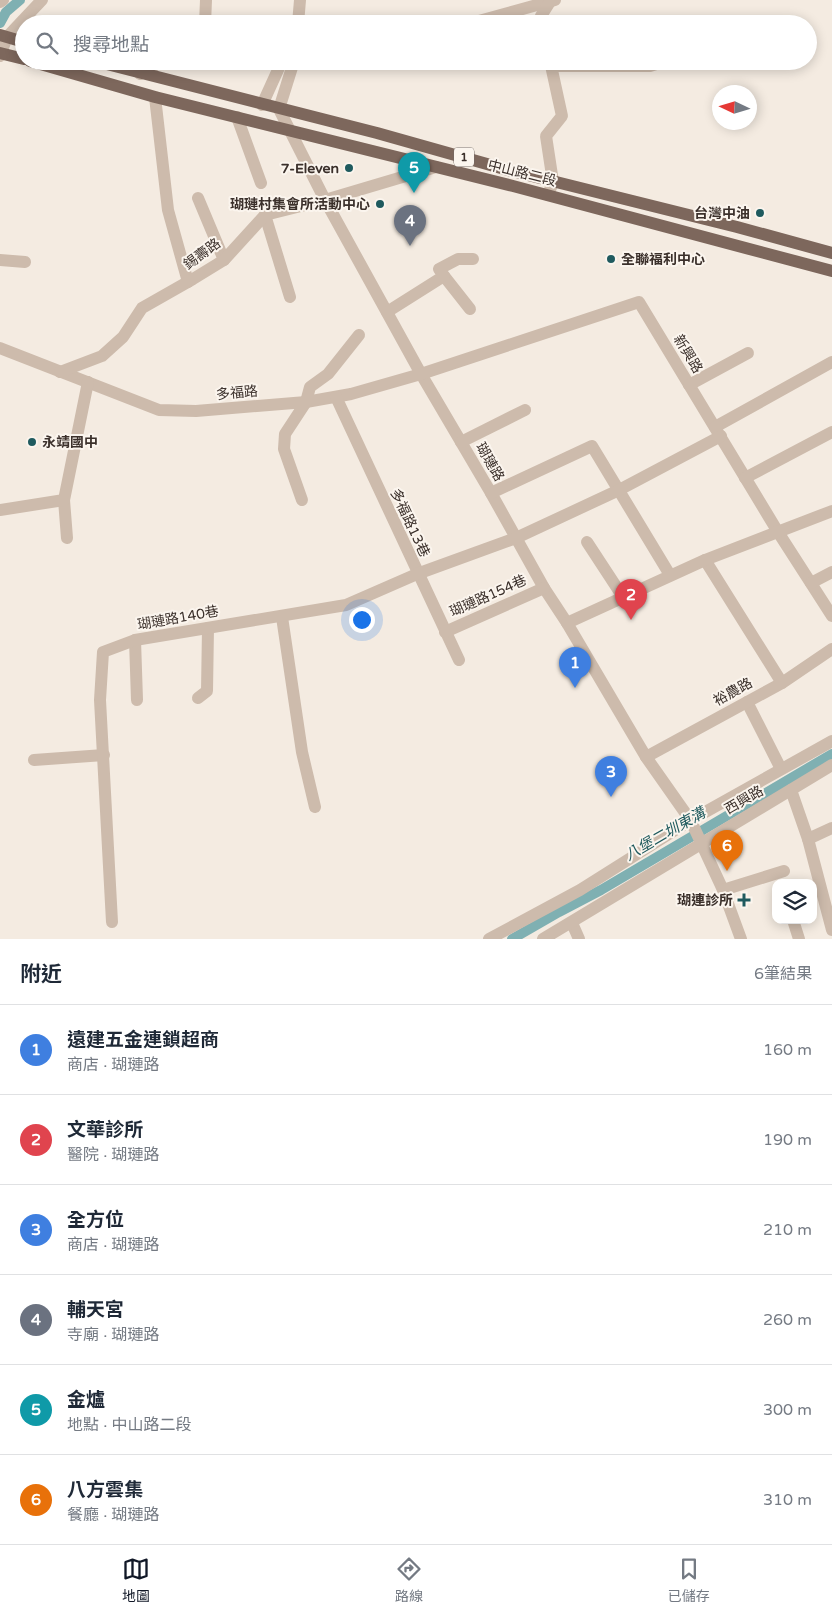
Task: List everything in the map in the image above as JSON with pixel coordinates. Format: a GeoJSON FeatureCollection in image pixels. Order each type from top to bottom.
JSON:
{"type":"FeatureCollection","features":[{"type":"Feature","properties":{"kind":"main road"},"geometry":{"type":"LineString","coordinates":[[1,54],[15,58]]}},
{"type":"Feature","properties":{"kind":"main road","name":"中山路二段"},"geometry":{"type":"LineString","coordinates":[[61,70],[155,97],[548,195],[832,271]]}},
{"type":"Feature","properties":{"kind":"main road","name":"中山路二段"},"geometry":{"type":"LineString","coordinates":[[126,70],[378,133],[553,182],[737,227],[832,253]]}},
{"type":"Feature","properties":{"kind":"street"},"geometry":{"type":"LineString","coordinates":[[26,15],[42,0]]}},
{"type":"Feature","properties":{"kind":"street"},"geometry":{"type":"LineString","coordinates":[[205,15],[206,0]]}},
{"type":"Feature","properties":{"kind":"street"},"geometry":{"type":"LineString","coordinates":[[299,15],[300,0]]}},
{"type":"Feature","properties":{"kind":"street"},"geometry":{"type":"LineString","coordinates":[[501,15],[552,1]]}},
{"type":"Feature","properties":{"kind":"street"},"geometry":{"type":"LineString","coordinates":[[542,15],[552,1]]}},
{"type":"Feature","properties":{"kind":"street"},"geometry":{"type":"LineString","coordinates":[[1,54],[3,36],[15,25]]}},
{"type":"Feature","properties":{"kind":"street"},"geometry":{"type":"LineString","coordinates":[[140,74],[147,70]]}},
{"type":"Feature","properties":{"kind":"street"},"geometry":{"type":"LineString","coordinates":[[262,104],[278,70]]}},
{"type":"Feature","properties":{"kind":"street"},"geometry":{"type":"LineString","coordinates":[[279,109],[291,70]]}},
{"type":"Feature","properties":{"kind":"street"},"geometry":{"type":"LineString","coordinates":[[548,195],[553,182],[546,136],[562,116],[551,70]]}},
{"type":"Feature","properties":{"kind":"street"},"geometry":{"type":"LineString","coordinates":[[155,97],[168,210],[188,282]]}},
{"type":"Feature","properties":{"kind":"street","name":"瑚璉路"},"geometry":{"type":"LineString","coordinates":[[279,109],[325,200],[421,374],[462,442],[544,588],[567,623],[646,757],[691,820],[702,841]]}},
{"type":"Feature","properties":{"kind":"street"},"geometry":{"type":"LineString","coordinates":[[237,117],[261,183]]}},
{"type":"Feature","properties":{"kind":"street"},"geometry":{"type":"LineString","coordinates":[[290,297],[265,215],[400,184],[436,167]]}},
{"type":"Feature","properties":{"kind":"street"},"geometry":{"type":"LineString","coordinates":[[198,198],[224,260]]}},
{"type":"Feature","properties":{"kind":"street","name":"錫壽路"},"geometry":{"type":"LineString","coordinates":[[60,372],[102,356],[123,337],[142,308],[224,260],[265,215]]}},
{"type":"Feature","properties":{"kind":"street"},"geometry":{"type":"LineString","coordinates":[[470,309],[439,269],[458,259],[473,259]]}},
{"type":"Feature","properties":{"kind":"street"},"geometry":{"type":"LineString","coordinates":[[0,260],[25,262]]}},
{"type":"Feature","properties":{"kind":"street"},"geometry":{"type":"LineString","coordinates":[[387,312],[444,276]]}},
{"type":"Feature","properties":{"kind":"street","name":"新興路"},"geometry":{"type":"LineString","coordinates":[[421,374],[639,302],[778,532],[832,616]]}},
{"type":"Feature","properties":{"kind":"street"},"geometry":{"type":"LineString","coordinates":[[302,500],[284,448],[285,434],[306,402],[310,387],[328,374],[359,335]]}},
{"type":"Feature","properties":{"kind":"street"},"geometry":{"type":"LineString","coordinates":[[0,348],[60,372]]}},
{"type":"Feature","properties":{"kind":"street"},"geometry":{"type":"LineString","coordinates":[[689,385],[748,353]]}},
{"type":"Feature","properties":{"kind":"street","name":"瑚璉路140巷"},"geometry":{"type":"LineString","coordinates":[[112,922],[100,700],[103,652],[135,640],[346,605],[417,574],[516,538],[619,490],[832,362]]}},
{"type":"Feature","properties":{"kind":"street","name":"多福路"},"geometry":{"type":"LineString","coordinates":[[60,372],[159,410],[196,411],[306,402],[351,394],[421,374]]}},
{"type":"Feature","properties":{"kind":"street"},"geometry":{"type":"LineString","coordinates":[[67,538],[64,500],[88,382]]}},
{"type":"Feature","properties":{"kind":"street","name":"多福路13巷"},"geometry":{"type":"LineString","coordinates":[[336,397],[417,574],[459,660]]}},
{"type":"Feature","properties":{"kind":"street"},"geometry":{"type":"LineString","coordinates":[[462,442],[525,410]]}},
{"type":"Feature","properties":{"kind":"street"},"geometry":{"type":"LineString","coordinates":[[745,478],[832,432]]}},
{"type":"Feature","properties":{"kind":"street"},"geometry":{"type":"LineString","coordinates":[[491,493],[592,446],[670,575]]}},
{"type":"Feature","properties":{"kind":"street"},"geometry":{"type":"LineString","coordinates":[[0,510],[64,500]]}},
{"type":"Feature","properties":{"kind":"street"},"geometry":{"type":"LineString","coordinates":[[567,623],[705,560],[832,511]]}},
{"type":"Feature","properties":{"kind":"street"},"geometry":{"type":"LineString","coordinates":[[587,542],[623,597]]}},
{"type":"Feature","properties":{"kind":"street"},"geometry":{"type":"LineString","coordinates":[[705,560],[782,683]]}},
{"type":"Feature","properties":{"kind":"street"},"geometry":{"type":"LineString","coordinates":[[811,583],[832,572]]}},
{"type":"Feature","properties":{"kind":"street","name":"瑚璉路154巷"},"geometry":{"type":"LineString","coordinates":[[445,632],[544,588]]}},
{"type":"Feature","properties":{"kind":"street"},"geometry":{"type":"LineString","coordinates":[[282,617],[302,752],[314,807]]}},
{"type":"Feature","properties":{"kind":"street"},"geometry":{"type":"LineString","coordinates":[[198,698],[207,691],[208,628]]}},
{"type":"Feature","properties":{"kind":"street"},"geometry":{"type":"LineString","coordinates":[[135,640],[137,700]]}},
{"type":"Feature","properties":{"kind":"street","name":"裕農路"},"geometry":{"type":"LineString","coordinates":[[646,757],[782,683],[832,649]]}},
{"type":"Feature","properties":{"kind":"street"},"geometry":{"type":"LineString","coordinates":[[748,702],[781,769]]}},
{"type":"Feature","properties":{"kind":"street"},"geometry":{"type":"LineString","coordinates":[[489,939],[580,890],[691,820],[832,741]]}},
{"type":"Feature","properties":{"kind":"street"},"geometry":{"type":"LineString","coordinates":[[34,760],[104,755]]}},
{"type":"Feature","properties":{"kind":"street","name":"西興路"},"geometry":{"type":"LineString","coordinates":[[543,939],[572,923],[702,841],[832,765]]}},
{"type":"Feature","properties":{"kind":"street"},"geometry":{"type":"LineString","coordinates":[[791,790],[808,839],[832,930]]}},
{"type":"Feature","properties":{"kind":"street"},"geometry":{"type":"LineString","coordinates":[[808,839],[832,828]]}},
{"type":"Feature","properties":{"kind":"street"},"geometry":{"type":"LineString","coordinates":[[702,841],[741,939]]}},
{"type":"Feature","properties":{"kind":"street"},"geometry":{"type":"LineString","coordinates":[[723,890],[784,871]]}},
{"type":"Feature","properties":{"kind":"street"},"geometry":{"type":"LineString","coordinates":[[572,923],[579,939]]}},
{"type":"Feature","properties":{"kind":"street"},"geometry":{"type":"LineString","coordinates":[[794,924],[799,939]]}},
{"type":"Feature","properties":{"kind":"waterway"},"geometry":{"type":"LineString","coordinates":[[0,23],[6,12],[20,0]]}},
{"type":"Feature","properties":{"kind":"waterway","name":"八堡二圳東溝"},"geometry":{"type":"LineString","coordinates":[[512,939],[601,890],[832,754]]}},
{"type":"Feature","properties":{"kind":"place","name":"7-Eleven"},"geometry":{"type":"Point","coordinates":[349,168]}},
{"type":"Feature","properties":{"kind":"place","name":"金爐"},"geometry":{"type":"Point","coordinates":[414,193]}},
{"type":"Feature","properties":{"kind":"place","name":"瑚璉村集會所活動中心"},"geometry":{"type":"Point","coordinates":[380,204]}},
{"type":"Feature","properties":{"kind":"place","name":"台灣中油"},"geometry":{"type":"Point","coordinates":[760,213]}},
{"type":"Feature","properties":{"kind":"place","name":"輔天宮"},"geometry":{"type":"Point","coordinates":[410,246]}},
{"type":"Feature","properties":{"kind":"place","name":"全聯福利中心"},"geometry":{"type":"Point","coordinates":[611,259]}},
{"type":"Feature","properties":{"kind":"place","name":"永靖國中"},"geometry":{"type":"Point","coordinates":[32,442]}},
{"type":"Feature","properties":{"kind":"place","name":"文華診所"},"geometry":{"type":"Point","coordinates":[631,620]}},
{"type":"Feature","properties":{"kind":"place","name":"遠建五金連鎖超商"},"geometry":{"type":"Point","coordinates":[575,688]}},
{"type":"Feature","properties":{"kind":"place","name":"全方位"},"geometry":{"type":"Point","coordinates":[611,797]}},
{"type":"Feature","properties":{"kind":"place","name":"八方雲集"},"geometry":{"type":"Point","coordinates":[727,871]}},
{"type":"Feature","properties":{"kind":"place","name":"瑚連診所"},"geometry":{"type":"Point","coordinates":[744,900]}}]}
